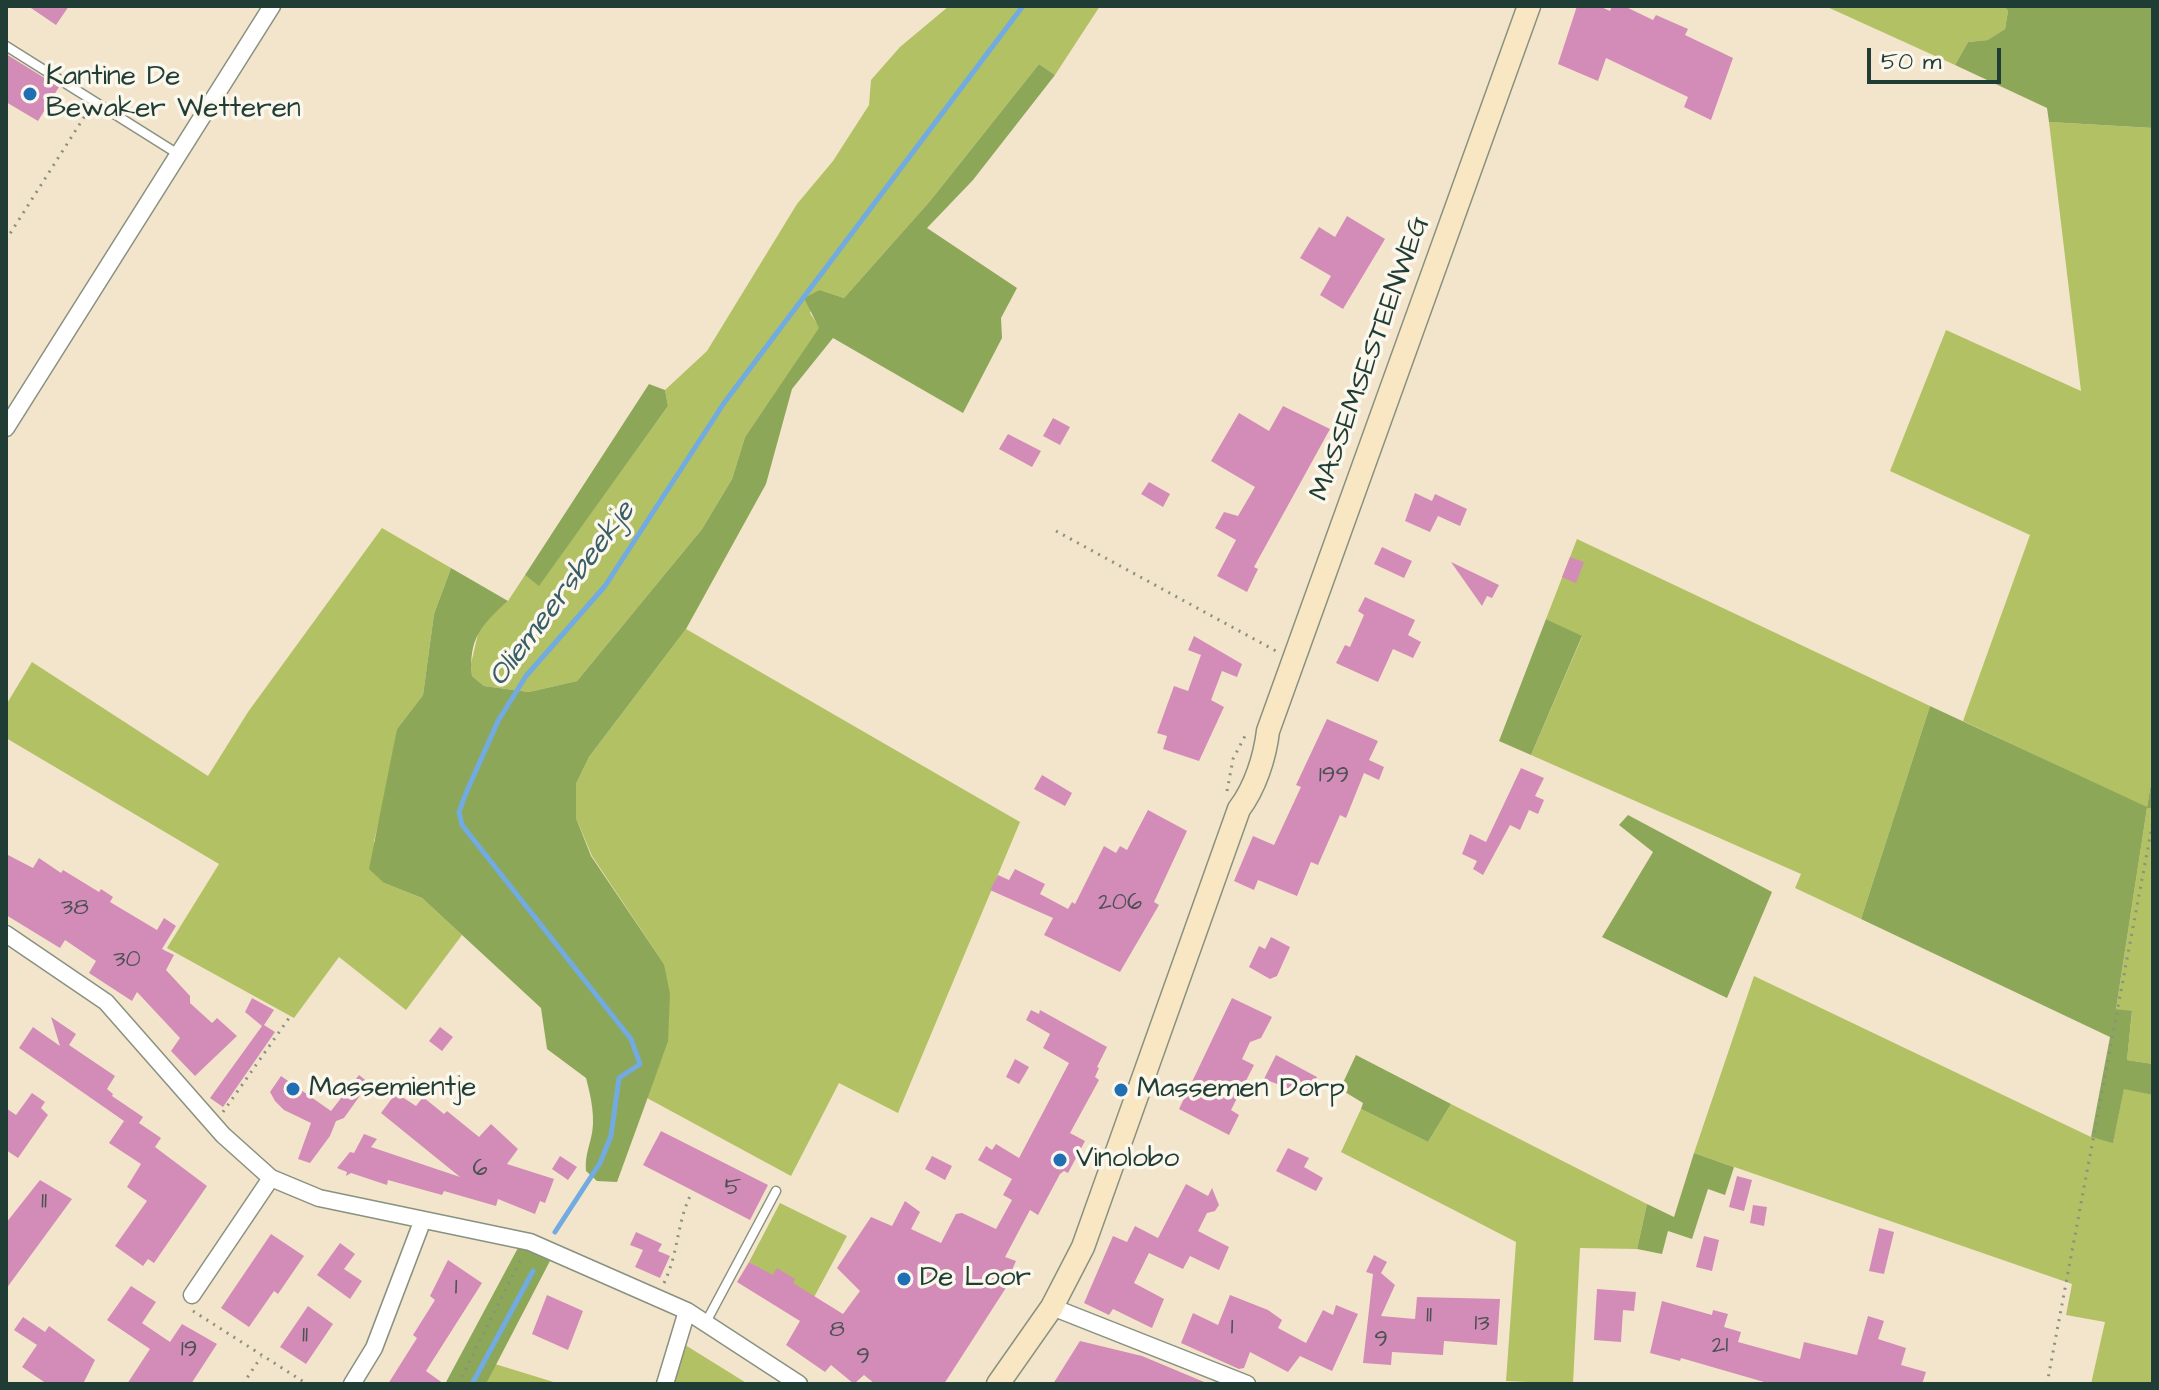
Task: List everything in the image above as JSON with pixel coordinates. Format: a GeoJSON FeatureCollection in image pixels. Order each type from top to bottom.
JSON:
{"type":"FeatureCollection","features":[{"type":"Feature","properties":{"kind":"main road","name":"MASSEMSESTEENWEG"},"geometry":{"type":"LineString","coordinates":[[998,1384],[1052,1307],[1083,1247],[1239,809],[1248,798],[1266,748],[1268,731],[1529,6]]}},
{"type":"Feature","properties":{"kind":"street"},"geometry":{"type":"LineString","coordinates":[[6,428],[272,6]]}},
{"type":"Feature","properties":{"kind":"street"},"geometry":{"type":"LineString","coordinates":[[6,934],[106,1002],[214,1125],[271,1178],[319,1198],[422,1222],[530,1242],[687,1311],[799,1384]]}},
{"type":"Feature","properties":{"kind":"street"},"geometry":{"type":"LineString","coordinates":[[192,1295],[271,1178]]}},
{"type":"Feature","properties":{"kind":"street"},"geometry":{"type":"LineString","coordinates":[[352,1384],[374,1348],[422,1222]]}},
{"type":"Feature","properties":{"kind":"street"},"geometry":{"type":"LineString","coordinates":[[1052,1307],[1247,1384]]}},
{"type":"Feature","properties":{"kind":"street"},"geometry":{"type":"LineString","coordinates":[[665,1384],[687,1311]]}},
{"type":"Feature","properties":{"kind":"lane"},"geometry":{"type":"LineString","coordinates":[[6,46],[179,154]]}},
{"type":"Feature","properties":{"kind":"lane"},"geometry":{"type":"LineString","coordinates":[[705,1325],[776,1191]]}},
{"type":"Feature","properties":{"kind":"path"},"geometry":{"type":"LineString","coordinates":[[6,240],[94,101]]}},
{"type":"Feature","properties":{"kind":"path"},"geometry":{"type":"LineString","coordinates":[[1056,531],[1294,660]]}},
{"type":"Feature","properties":{"kind":"path"},"geometry":{"type":"LineString","coordinates":[[2047,1384],[2153,821]]}},
{"type":"Feature","properties":{"kind":"path"},"geometry":{"type":"LineString","coordinates":[[214,1125],[289,1018]]}},
{"type":"Feature","properties":{"kind":"path"},"geometry":{"type":"LineString","coordinates":[[657,1298],[677,1256],[678,1222],[691,1194]]}},
{"type":"Feature","properties":{"kind":"path"},"geometry":{"type":"LineString","coordinates":[[458,1384],[530,1242]]}},
{"type":"Feature","properties":{"kind":"path"},"geometry":{"type":"LineString","coordinates":[[192,1295],[193,1311],[307,1384]]}},
{"type":"Feature","properties":{"kind":"path"},"geometry":{"type":"LineString","coordinates":[[243,1384],[261,1357]]}},
{"type":"Feature","properties":{"kind":"green space"},"geometry":{"type":"Polygon","coordinates":[[[949,6],[1100,6],[1055,75],[1039,64],[930,201],[844,298],[820,290],[810,313],[820,328],[745,437],[732,479],[702,529],[577,681],[529,692],[484,686],[472,676],[471,664],[480,625],[508,601],[525,575],[539,585],[668,406],[665,390],[707,351],[797,204],[833,161],[869,105],[871,80],[900,47],[949,6]]]}},
{"type":"Feature","properties":{"kind":"green space"},"geometry":{"type":"Polygon","coordinates":[[[1825,6],[2004,6],[2008,11],[2005,29],[1989,40],[1968,42],[1955,65],[1825,6]]]}},
{"type":"Feature","properties":{"kind":"green space"},"geometry":{"type":"Polygon","coordinates":[[[2004,6],[2153,6],[2153,128],[2049,122],[2047,108],[1955,65],[1968,42],[1988,40],[2005,29],[2008,11],[2004,6]]]}},
{"type":"Feature","properties":{"kind":"green space"},"geometry":{"type":"Polygon","coordinates":[[[1039,64],[1055,75],[973,180],[927,228],[1017,288],[1001,318],[1002,338],[963,413],[833,338],[792,389],[766,484],[686,629],[589,757],[576,784],[576,818],[591,856],[664,964],[670,994],[668,1042],[617,1182],[597,1181],[586,1171],[593,1123],[586,1078],[547,1049],[541,1008],[422,898],[384,883],[369,869],[397,729],[423,695],[434,614],[451,568],[508,601],[479,633],[472,652],[472,676],[484,686],[529,692],[577,681],[702,529],[732,479],[745,437],[819,328],[804,298],[820,290],[844,298],[930,201],[1039,64]]]}},
{"type":"Feature","properties":{"kind":"green space"},"geometry":{"type":"Polygon","coordinates":[[[2049,122],[2153,128],[2153,772],[2147,807],[2153,808],[2153,1064],[2127,1060],[2132,1012],[2116,1009],[2147,808],[1963,721],[2030,535],[1890,471],[1946,330],[2081,391],[2049,122]]]}},
{"type":"Feature","properties":{"kind":"green space"},"geometry":{"type":"Polygon","coordinates":[[[649,384],[665,390],[668,406],[539,586],[525,575],[649,384]]]}},
{"type":"Feature","properties":{"kind":"green space"},"geometry":{"type":"Polygon","coordinates":[[[382,528],[451,568],[434,614],[423,695],[397,729],[391,774],[374,841],[384,883],[422,898],[462,935],[406,1010],[339,957],[294,1018],[167,948],[219,864],[6,738],[6,705],[32,662],[208,776],[248,712],[382,528]]]}},
{"type":"Feature","properties":{"kind":"green space"},"geometry":{"type":"Polygon","coordinates":[[[1577,539],[1930,706],[1861,919],[1795,888],[1801,874],[1531,755],[1582,637],[1546,619],[1577,539]]]}},
{"type":"Feature","properties":{"kind":"green space"},"geometry":{"type":"Polygon","coordinates":[[[1546,619],[1582,636],[1531,755],[1499,741],[1546,619]]]}},
{"type":"Feature","properties":{"kind":"green space"},"geometry":{"type":"Polygon","coordinates":[[[686,629],[1020,822],[898,1113],[839,1083],[791,1176],[647,1098],[668,1042],[664,964],[592,856],[576,818],[576,784],[589,757],[686,629]]]}},
{"type":"Feature","properties":{"kind":"green space"},"geometry":{"type":"Polygon","coordinates":[[[1930,706],[2147,807],[2153,772],[2153,808],[2147,808],[2116,1009],[2132,1011],[2127,1060],[2153,1064],[2153,1095],[2124,1089],[2113,1143],[2091,1137],[2110,1037],[1861,919],[1930,706]]]}},
{"type":"Feature","properties":{"kind":"green space"},"geometry":{"type":"Polygon","coordinates":[[[1628,815],[1772,892],[1727,998],[1602,937],[1653,852],[1619,825],[1628,815]]]}},
{"type":"Feature","properties":{"kind":"green space"},"geometry":{"type":"Polygon","coordinates":[[[1754,976],[2091,1137],[2113,1142],[2124,1088],[2153,1095],[2153,1384],[2091,1384],[2105,1322],[2066,1315],[2072,1284],[1694,1153],[1754,976]]]}},
{"type":"Feature","properties":{"kind":"green space"},"geometry":{"type":"Polygon","coordinates":[[[1356,1055],[1451,1104],[1428,1142],[1361,1109],[1363,1103],[1340,1089],[1356,1055]]]}},
{"type":"Feature","properties":{"kind":"green space"},"geometry":{"type":"Polygon","coordinates":[[[1451,1104],[1647,1204],[1637,1249],[1580,1248],[1573,1384],[1506,1381],[1516,1242],[1341,1152],[1361,1109],[1428,1142],[1451,1104]]]}},
{"type":"Feature","properties":{"kind":"green space"},"geometry":{"type":"Polygon","coordinates":[[[1694,1153],[1734,1167],[1725,1195],[1708,1189],[1692,1239],[1668,1231],[1662,1254],[1637,1249],[1647,1204],[1674,1217],[1694,1153]]]}},
{"type":"Feature","properties":{"kind":"green space"},"geometry":{"type":"Polygon","coordinates":[[[780,1203],[847,1236],[813,1299],[749,1262],[780,1203]]]}},
{"type":"Feature","properties":{"kind":"green space"},"geometry":{"type":"Polygon","coordinates":[[[519,1246],[551,1259],[486,1384],[445,1384],[519,1246]]]}},
{"type":"Feature","properties":{"kind":"green space"},"geometry":{"type":"Polygon","coordinates":[[[682,1343],[748,1384],[670,1384],[682,1343]]]}},
{"type":"Feature","properties":{"kind":"green space"},"geometry":{"type":"Polygon","coordinates":[[[495,1364],[560,1384],[486,1384],[495,1364]]]}},
{"type":"Feature","properties":{"kind":"building"},"geometry":{"type":"Polygon","coordinates":[[[28,6],[69,6],[56,25],[28,6]]]}},
{"type":"Feature","properties":{"kind":"building"},"geometry":{"type":"Polygon","coordinates":[[[1577,6],[1599,6],[1610,11],[1612,6],[1624,6],[1653,20],[1656,15],[1688,29],[1685,35],[1733,58],[1711,120],[1684,107],[1688,97],[1606,58],[1598,81],[1558,64],[1577,6]]]}},
{"type":"Feature","properties":{"kind":"building","name":"Kantine De Bewaker Wetteren"},"geometry":{"type":"Polygon","coordinates":[[[6,54],[59,87],[38,121],[6,102],[6,54]]]}},
{"type":"Feature","properties":{"kind":"building"},"geometry":{"type":"Polygon","coordinates":[[[1347,216],[1385,239],[1343,309],[1320,295],[1331,276],[1300,258],[1319,227],[1335,237],[1347,216]]]}},
{"type":"Feature","properties":{"kind":"building"},"geometry":{"type":"Polygon","coordinates":[[[1283,406],[1330,429],[1254,567],[1258,569],[1247,592],[1217,576],[1236,540],[1215,528],[1224,512],[1238,516],[1255,487],[1211,461],[1239,413],[1269,431],[1283,406]]]}},
{"type":"Feature","properties":{"kind":"building"},"geometry":{"type":"Polygon","coordinates":[[[1053,418],[1070,427],[1060,445],[1043,436],[1053,418]]]}},
{"type":"Feature","properties":{"kind":"building"},"geometry":{"type":"Polygon","coordinates":[[[1008,434],[1041,451],[1032,467],[999,449],[1008,434]]]}},
{"type":"Feature","properties":{"kind":"building"},"geometry":{"type":"Polygon","coordinates":[[[1149,482],[1170,494],[1163,507],[1141,494],[1149,482]]]}},
{"type":"Feature","properties":{"kind":"building"},"geometry":{"type":"Polygon","coordinates":[[[1415,493],[1432,501],[1435,494],[1467,509],[1460,526],[1438,516],[1430,532],[1405,521],[1415,493]]]}},
{"type":"Feature","properties":{"kind":"building"},"geometry":{"type":"Polygon","coordinates":[[[1382,547],[1412,561],[1404,578],[1374,564],[1382,547]]]}},
{"type":"Feature","properties":{"kind":"building"},"geometry":{"type":"Polygon","coordinates":[[[1570,557],[1584,562],[1576,583],[1562,577],[1570,557]]]}},
{"type":"Feature","properties":{"kind":"building"},"geometry":{"type":"Polygon","coordinates":[[[1451,562],[1499,585],[1492,598],[1487,596],[1482,606],[1451,562]]]}},
{"type":"Feature","properties":{"kind":"building"},"geometry":{"type":"Polygon","coordinates":[[[1365,597],[1415,620],[1408,635],[1421,642],[1413,658],[1393,649],[1378,682],[1336,663],[1345,645],[1350,647],[1364,615],[1358,611],[1365,597]]]}},
{"type":"Feature","properties":{"kind":"building"},"geometry":{"type":"Polygon","coordinates":[[[1194,636],[1242,664],[1237,677],[1222,671],[1211,700],[1224,707],[1199,761],[1163,749],[1167,736],[1157,733],[1174,686],[1188,691],[1201,655],[1188,650],[1194,636]]]}},
{"type":"Feature","properties":{"kind":"building"},"geometry":{"type":"Polygon","coordinates":[[[1327,719],[1378,741],[1369,760],[1384,767],[1379,780],[1364,773],[1346,818],[1340,815],[1318,865],[1311,862],[1297,896],[1258,880],[1254,890],[1234,881],[1253,836],[1274,845],[1301,787],[1296,785],[1327,719]]]}},
{"type":"Feature","properties":{"kind":"building"},"geometry":{"type":"Polygon","coordinates":[[[1521,768],[1544,778],[1535,796],[1544,800],[1538,814],[1529,810],[1520,830],[1510,825],[1483,875],[1473,869],[1477,861],[1462,854],[1470,834],[1486,842],[1521,768]]]}},
{"type":"Feature","properties":{"kind":"building"},"geometry":{"type":"Polygon","coordinates":[[[1042,775],[1072,793],[1065,806],[1034,789],[1042,775]]]}},
{"type":"Feature","properties":{"kind":"building"},"geometry":{"type":"Polygon","coordinates":[[[1148,810],[1187,831],[1154,902],[1159,905],[1120,972],[1044,935],[1053,918],[990,890],[998,875],[1009,880],[1015,869],[1045,884],[1040,894],[1068,909],[1072,902],[1075,904],[1104,846],[1116,853],[1120,846],[1127,850],[1148,810]]]}},
{"type":"Feature","properties":{"kind":"building"},"geometry":{"type":"Polygon","coordinates":[[[6,854],[33,868],[39,858],[99,892],[101,889],[113,897],[110,902],[157,930],[164,918],[176,926],[162,949],[174,955],[166,970],[190,996],[190,1003],[212,1023],[217,1018],[237,1036],[195,1076],[171,1051],[180,1038],[137,992],[132,1001],[89,973],[96,961],[65,940],[60,948],[6,915],[6,854]]]}},
{"type":"Feature","properties":{"kind":"building"},"geometry":{"type":"Polygon","coordinates":[[[1271,937],[1290,947],[1277,976],[1270,979],[1249,967],[1259,946],[1265,949],[1271,937]]]}},
{"type":"Feature","properties":{"kind":"building"},"geometry":{"type":"Polygon","coordinates":[[[252,998],[274,1010],[264,1025],[275,1032],[223,1107],[210,1098],[262,1026],[245,1012],[252,998]]]}},
{"type":"Feature","properties":{"kind":"building"},"geometry":{"type":"Polygon","coordinates":[[[1232,998],[1272,1017],[1261,1038],[1250,1042],[1242,1059],[1254,1065],[1231,1110],[1239,1115],[1229,1135],[1179,1109],[1232,998]]]}},
{"type":"Feature","properties":{"kind":"building"},"geometry":{"type":"Polygon","coordinates":[[[1031,1010],[1039,1014],[1040,1010],[1107,1047],[1097,1067],[1095,1077],[1099,1080],[1070,1133],[1085,1141],[1068,1173],[1064,1171],[1060,1174],[1038,1215],[1030,1210],[1005,1257],[1016,1261],[1008,1279],[1011,1280],[944,1384],[875,1384],[864,1375],[854,1384],[831,1365],[825,1372],[786,1345],[800,1321],[737,1282],[749,1262],[773,1275],[777,1268],[795,1279],[793,1283],[843,1314],[860,1291],[837,1268],[871,1217],[892,1226],[905,1201],[920,1212],[911,1229],[941,1243],[956,1214],[962,1213],[996,1229],[1012,1200],[1003,1195],[1012,1179],[978,1160],[986,1146],[992,1150],[996,1144],[1019,1158],[1069,1063],[1043,1048],[1050,1034],[1026,1020],[1031,1010]]]}},
{"type":"Feature","properties":{"kind":"building"},"geometry":{"type":"Polygon","coordinates":[[[51,1017],[76,1034],[69,1045],[115,1076],[107,1089],[112,1096],[143,1117],[139,1123],[161,1138],[155,1147],[207,1186],[154,1263],[148,1259],[143,1266],[115,1246],[147,1201],[127,1187],[141,1164],[109,1143],[124,1121],[19,1048],[33,1027],[60,1046],[51,1017]]]}},
{"type":"Feature","properties":{"kind":"building"},"geometry":{"type":"Polygon","coordinates":[[[440,1027],[453,1037],[442,1051],[429,1041],[440,1027]]]}},
{"type":"Feature","properties":{"kind":"building"},"geometry":{"type":"Polygon","coordinates":[[[1276,1055],[1317,1077],[1310,1093],[1300,1088],[1298,1092],[1264,1079],[1276,1055]]]}},
{"type":"Feature","properties":{"kind":"building"},"geometry":{"type":"Polygon","coordinates":[[[1015,1059],[1029,1067],[1019,1084],[1006,1077],[1015,1059]]]}},
{"type":"Feature","properties":{"kind":"building"},"geometry":{"type":"Polygon","coordinates":[[[359,1075],[369,1083],[344,1118],[336,1121],[330,1136],[310,1163],[298,1159],[311,1123],[284,1110],[275,1101],[270,1092],[281,1076],[331,1111],[359,1075]]]}},
{"type":"Feature","properties":{"kind":"building"},"geometry":{"type":"Polygon","coordinates":[[[32,1093],[45,1102],[41,1108],[48,1115],[18,1158],[6,1150],[6,1108],[16,1115],[32,1093]]]}},
{"type":"Feature","properties":{"kind":"building"},"geometry":{"type":"Polygon","coordinates":[[[396,1093],[416,1106],[423,1097],[444,1114],[447,1111],[479,1137],[491,1124],[518,1149],[507,1164],[554,1179],[545,1203],[540,1201],[535,1214],[498,1199],[496,1206],[444,1191],[442,1195],[388,1180],[387,1185],[351,1173],[346,1176],[347,1172],[337,1168],[350,1152],[354,1153],[364,1134],[377,1139],[371,1147],[460,1177],[381,1113],[396,1093]]]}},
{"type":"Feature","properties":{"kind":"building"},"geometry":{"type":"Polygon","coordinates":[[[661,1131],[768,1185],[750,1220],[643,1165],[661,1131]]]}},
{"type":"Feature","properties":{"kind":"building"},"geometry":{"type":"Polygon","coordinates":[[[1288,1148],[1309,1158],[1304,1167],[1323,1178],[1316,1191],[1276,1171],[1288,1148]]]}},
{"type":"Feature","properties":{"kind":"building"},"geometry":{"type":"Polygon","coordinates":[[[560,1156],[577,1167],[568,1180],[552,1169],[560,1156]]]}},
{"type":"Feature","properties":{"kind":"building"},"geometry":{"type":"Polygon","coordinates":[[[932,1156],[952,1166],[945,1180],[925,1169],[932,1156]]]}},
{"type":"Feature","properties":{"kind":"building"},"geometry":{"type":"Polygon","coordinates":[[[1737,1176],[1752,1180],[1744,1211],[1729,1207],[1737,1176]]]}},
{"type":"Feature","properties":{"kind":"building"},"geometry":{"type":"Polygon","coordinates":[[[40,1180],[72,1199],[6,1289],[6,1223],[40,1180]]]}},
{"type":"Feature","properties":{"kind":"building"},"geometry":{"type":"Polygon","coordinates":[[[1186,1184],[1208,1196],[1212,1188],[1219,1205],[1215,1211],[1207,1213],[1198,1231],[1229,1247],[1219,1270],[1190,1256],[1183,1269],[1149,1253],[1134,1283],[1164,1299],[1152,1328],[1113,1309],[1109,1315],[1084,1303],[1113,1236],[1127,1242],[1135,1226],[1158,1238],[1186,1184]]]}},
{"type":"Feature","properties":{"kind":"building"},"geometry":{"type":"Polygon","coordinates":[[[1753,1205],[1767,1207],[1764,1226],[1750,1223],[1753,1205]]]}},
{"type":"Feature","properties":{"kind":"building"},"geometry":{"type":"Polygon","coordinates":[[[1879,1228],[1894,1232],[1884,1274],[1869,1271],[1879,1228]]]}},
{"type":"Feature","properties":{"kind":"building"},"geometry":{"type":"Polygon","coordinates":[[[636,1232],[662,1244],[658,1251],[670,1256],[660,1278],[635,1267],[643,1250],[630,1245],[636,1232]]]}},
{"type":"Feature","properties":{"kind":"building"},"geometry":{"type":"Polygon","coordinates":[[[271,1234],[304,1256],[278,1294],[274,1291],[249,1327],[221,1308],[271,1234]]]}},
{"type":"Feature","properties":{"kind":"building"},"geometry":{"type":"Polygon","coordinates":[[[1704,1236],[1719,1240],[1712,1271],[1696,1267],[1704,1236]]]}},
{"type":"Feature","properties":{"kind":"building"},"geometry":{"type":"Polygon","coordinates":[[[340,1243],[355,1254],[344,1269],[362,1281],[350,1299],[317,1275],[340,1243]]]}},
{"type":"Feature","properties":{"kind":"building"},"geometry":{"type":"Polygon","coordinates":[[[1374,1255],[1387,1262],[1381,1273],[1395,1285],[1381,1316],[1415,1319],[1417,1297],[1500,1299],[1497,1345],[1444,1341],[1443,1355],[1392,1352],[1391,1365],[1363,1363],[1373,1274],[1366,1272],[1374,1255]]]}},
{"type":"Feature","properties":{"kind":"building"},"geometry":{"type":"Polygon","coordinates":[[[448,1260],[482,1283],[426,1371],[444,1384],[388,1384],[417,1338],[413,1335],[435,1300],[430,1296],[448,1260]]]}},
{"type":"Feature","properties":{"kind":"building"},"geometry":{"type":"Polygon","coordinates":[[[131,1286],[156,1302],[142,1323],[170,1342],[182,1324],[217,1344],[191,1384],[127,1384],[150,1349],[107,1320],[131,1286]]]}},
{"type":"Feature","properties":{"kind":"building"},"geometry":{"type":"Polygon","coordinates":[[[1597,1289],[1636,1292],[1634,1311],[1623,1310],[1621,1342],[1594,1340],[1597,1289]]]}},
{"type":"Feature","properties":{"kind":"building"},"geometry":{"type":"Polygon","coordinates":[[[547,1295],[583,1311],[568,1350],[532,1334],[547,1295]]]}},
{"type":"Feature","properties":{"kind":"building"},"geometry":{"type":"Polygon","coordinates":[[[1230,1295],[1268,1310],[1282,1320],[1278,1328],[1306,1343],[1323,1310],[1333,1315],[1336,1305],[1358,1314],[1332,1371],[1300,1356],[1288,1372],[1250,1352],[1244,1368],[1239,1369],[1181,1343],[1193,1313],[1218,1325],[1230,1295]]]}},
{"type":"Feature","properties":{"kind":"building"},"geometry":{"type":"Polygon","coordinates":[[[1662,1301],[1712,1315],[1713,1310],[1728,1314],[1724,1327],[1741,1332],[1738,1342],[1800,1359],[1804,1342],[1857,1355],[1868,1316],[1884,1321],[1878,1339],[1906,1348],[1901,1365],[1926,1372],[1922,1384],[1771,1384],[1681,1358],[1680,1361],[1650,1353],[1662,1301]]]}},
{"type":"Feature","properties":{"kind":"building"},"geometry":{"type":"Polygon","coordinates":[[[308,1306],[333,1324],[306,1364],[280,1347],[308,1306]]]}},
{"type":"Feature","properties":{"kind":"building"},"geometry":{"type":"Polygon","coordinates":[[[23,1317],[45,1332],[49,1326],[95,1360],[83,1384],[47,1384],[22,1367],[37,1345],[14,1330],[23,1317]]]}},
{"type":"Feature","properties":{"kind":"building"},"geometry":{"type":"Polygon","coordinates":[[[1080,1341],[1142,1356],[1209,1384],[1053,1384],[1080,1341]]]}},
{"type":"Feature","properties":{"kind":"waterway","name":"Oliemeersbeekje"},"geometry":{"type":"LineString","coordinates":[[555,1232],[600,1163],[611,1136],[619,1078],[640,1064],[631,1039],[462,825],[459,812],[466,793],[498,721],[526,676],[605,586],[724,403],[1023,6]]}},
{"type":"Feature","properties":{"kind":"waterway","name":"Oliemeersbeekje"},"geometry":{"type":"LineString","coordinates":[[472,1384],[533,1271]]}},
{"type":"Feature","properties":{"kind":"place","name":"Kantine De Bewaker Wetteren"},"geometry":{"type":"Point","coordinates":[30,94]}},
{"type":"Feature","properties":{"kind":"place","name":"Massemientje"},"geometry":{"type":"Point","coordinates":[293,1089]}},
{"type":"Feature","properties":{"kind":"place","name":"Massemen Dorp"},"geometry":{"type":"Point","coordinates":[1121,1090]}},
{"type":"Feature","properties":{"kind":"place","name":"Vinolobo"},"geometry":{"type":"Point","coordinates":[1060,1160]}},
{"type":"Feature","properties":{"kind":"place","name":"De Loor"},"geometry":{"type":"Point","coordinates":[904,1279]}}]}
